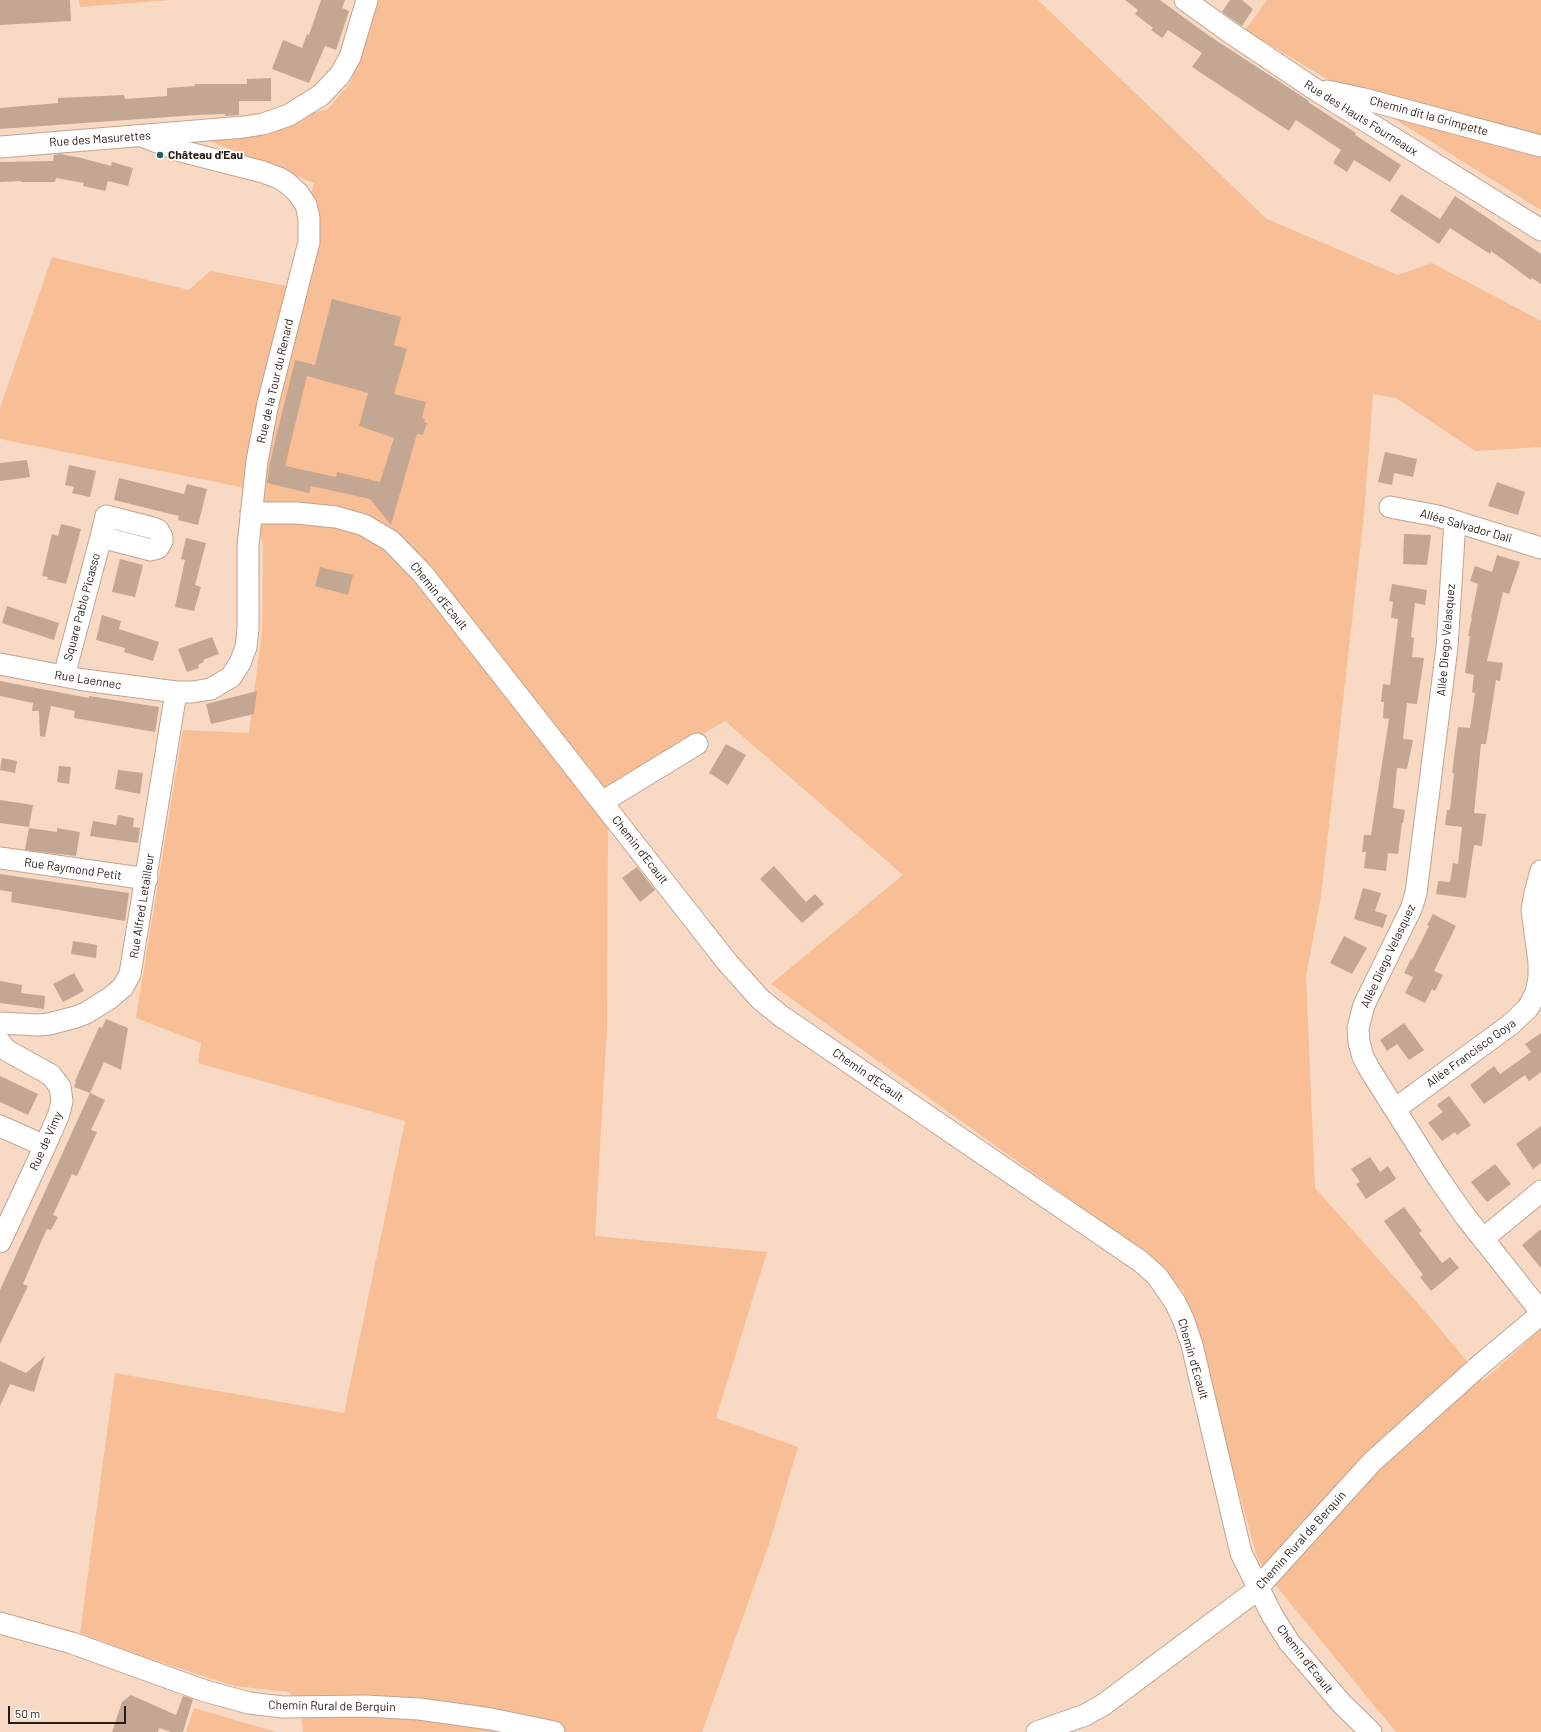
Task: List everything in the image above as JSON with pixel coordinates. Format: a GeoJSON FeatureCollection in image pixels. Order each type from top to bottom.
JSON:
{"type":"FeatureCollection","features":[{"type":"Feature","properties":{"kind":"street","name":"Rue des Masurettes"},"geometry":{"type":"LineString","coordinates":[[0,147],[200,132],[244,127],[276,120],[297,111],[321,95],[340,74],[350,57],[367,0]]}},
{"type":"Feature","properties":{"kind":"street","name":"Rue des Hauts Fourneaux"},"geometry":{"type":"LineString","coordinates":[[1185,0],[1228,31],[1316,90],[1541,230]]}},
{"type":"Feature","properties":{"kind":"street","name":"Chemin dit la Grimpette"},"geometry":{"type":"LineString","coordinates":[[1316,90],[1364,99],[1541,146]]}},
{"type":"Feature","properties":{"kind":"street","name":"Rue de la Tour du Renard"},"geometry":{"type":"LineString","coordinates":[[144,136],[181,151],[270,174],[287,183],[298,193],[308,211],[310,226],[309,242],[256,461],[248,552],[248,629],[246,647],[240,663],[231,677],[218,686],[203,691],[176,692]]}},
{"type":"Feature","properties":{"kind":"street","name":"Allée Salvador Dali"},"geometry":{"type":"LineString","coordinates":[[1390,507],[1455,521],[1541,548]]}},
{"type":"Feature","properties":{"kind":"street","name":"Chemin d'Ecault"},"geometry":{"type":"LineString","coordinates":[[251,514],[297,513],[336,517],[364,524],[391,541],[423,574],[736,973],[771,1008],[1140,1261],[1164,1284],[1180,1311],[1189,1338],[1238,1542],[1249,1569],[1272,1615],[1292,1646],[1342,1704],[1371,1732]]}},
{"type":"Feature","properties":{"kind":"street","name":"Allée Diego Velasquez"},"geometry":{"type":"LineString","coordinates":[[1455,521],[1447,647],[1416,893],[1411,909],[1364,1005],[1358,1028],[1359,1042],[1363,1057],[1370,1070],[1439,1179],[1483,1239],[1541,1313]]}},
{"type":"Feature","properties":{"kind":"street","name":"Square Pablo Picasso"},"geometry":{"type":"LineString","coordinates":[[64,676],[101,537]]}},
{"type":"Feature","properties":{"kind":"street","name":"Rue Laennec"},"geometry":{"type":"LineString","coordinates":[[0,664],[64,676],[176,692]]}},
{"type":"Feature","properties":{"kind":"street","name":"Rue Alfred Letailleur"},"geometry":{"type":"LineString","coordinates":[[0,1023],[38,1025],[67,1020],[86,1013],[103,1003],[122,987],[132,968],[176,692]]}},
{"type":"Feature","properties":{"kind":"street"},"geometry":{"type":"LineString","coordinates":[[602,802],[697,744]]}},
{"type":"Feature","properties":{"kind":"street","name":"Rue Raymond Petit"},"geometry":{"type":"LineString","coordinates":[[0,858],[147,879]]}},
{"type":"Feature","properties":{"kind":"street","name":"Allée Francisco Goya"},"geometry":{"type":"LineString","coordinates":[[1395,1109],[1510,1025],[1528,1008],[1536,992],[1539,978],[1539,962],[1532,910],[1541,871]]}},
{"type":"Feature","properties":{"kind":"street","name":"Rue de Vimy"},"geometry":{"type":"LineString","coordinates":[[0,1042],[6,1050],[52,1075],[60,1087],[62,1100],[61,1107],[45,1146],[0,1242]]}},
{"type":"Feature","properties":{"kind":"street"},"geometry":{"type":"LineString","coordinates":[[0,1126],[45,1146]]}},
{"type":"Feature","properties":{"kind":"street"},"geometry":{"type":"LineString","coordinates":[[1483,1239],[1541,1191]]}},
{"type":"Feature","properties":{"kind":"street","name":"Chemin Rural de Berquin"},"geometry":{"type":"LineString","coordinates":[[1037,1732],[1085,1715],[1103,1704],[1259,1587],[1372,1462],[1541,1313]]}},
{"type":"Feature","properties":{"kind":"street","name":"Chemin Rural de Berquin"},"geometry":{"type":"LineString","coordinates":[[0,1623],[84,1647],[221,1695],[271,1706],[365,1706],[420,1709],[491,1719],[554,1732]]}},
{"type":"Feature","properties":{"kind":"shaded area"},"geometry":{"type":"Polygon","coordinates":[[[79,0],[172,0],[80,7],[79,0]]]}},
{"type":"Feature","properties":{"kind":"shaded area"},"geometry":{"type":"Polygon","coordinates":[[[377,0],[1038,0],[1267,219],[1398,275],[1432,263],[1541,321],[1541,447],[1475,451],[1396,398],[1373,394],[1364,514],[1321,896],[1306,976],[1315,1188],[1430,1317],[1483,1381],[1541,1329],[1541,1732],[1396,1732],[1277,1587],[1257,1557],[1183,1291],[1139,1249],[771,984],[903,875],[725,721],[612,787],[608,826],[607,1027],[595,1236],[767,1252],[716,1418],[798,1447],[770,1541],[702,1732],[303,1732],[301,1708],[289,1692],[235,1686],[141,1656],[80,1633],[115,1373],[344,1413],[405,1121],[198,1063],[201,1043],[136,1018],[183,730],[249,733],[262,631],[263,545],[256,515],[241,487],[0,439],[0,408],[52,257],[189,290],[210,271],[286,286],[314,183],[207,140],[328,109],[350,83],[364,48],[377,0]]]}},
{"type":"Feature","properties":{"kind":"shaded area"},"geometry":{"type":"Polygon","coordinates":[[[1267,0],[1541,0],[1541,210],[1414,131],[1245,30],[1267,0]]]}},
{"type":"Feature","properties":{"kind":"shaded area"},"geometry":{"type":"Polygon","coordinates":[[[194,1708],[276,1732],[186,1732],[194,1708]]]}},
{"type":"Feature","properties":{"kind":"building"},"geometry":{"type":"Polygon","coordinates":[[[0,0],[70,0],[71,21],[0,25],[0,0]]]}},
{"type":"Feature","properties":{"kind":"building"},"geometry":{"type":"Polygon","coordinates":[[[321,0],[345,0],[342,8],[349,11],[336,50],[325,46],[309,83],[272,69],[283,40],[302,48],[307,34],[309,35],[321,0]]]}},
{"type":"Feature","properties":{"kind":"building"},"geometry":{"type":"Polygon","coordinates":[[[1125,0],[1160,0],[1208,35],[1309,101],[1308,102],[1356,133],[1355,135],[1401,165],[1390,182],[1354,160],[1347,172],[1333,163],[1341,150],[1296,120],[1289,131],[1192,67],[1202,53],[1168,30],[1162,38],[1151,30],[1153,28],[1135,14],[1138,10],[1125,0]]]}},
{"type":"Feature","properties":{"kind":"building"},"geometry":{"type":"Polygon","coordinates":[[[1230,0],[1242,0],[1253,9],[1242,26],[1222,12],[1230,0]]]}},
{"type":"Feature","properties":{"kind":"building"},"geometry":{"type":"Polygon","coordinates":[[[271,78],[271,101],[239,101],[239,115],[197,115],[0,129],[0,108],[58,103],[58,98],[124,95],[125,99],[167,96],[167,88],[195,86],[195,84],[247,84],[247,79],[271,78]]]}},
{"type":"Feature","properties":{"kind":"building"},"geometry":{"type":"Polygon","coordinates":[[[60,154],[111,166],[112,162],[133,168],[128,186],[108,181],[105,191],[83,186],[84,183],[56,178],[55,182],[0,182],[0,162],[53,161],[54,155],[60,154]]]}},
{"type":"Feature","properties":{"kind":"building"},"geometry":{"type":"Polygon","coordinates":[[[1401,194],[1440,219],[1455,196],[1541,254],[1541,284],[1532,278],[1531,280],[1491,251],[1490,254],[1450,228],[1439,244],[1390,211],[1401,194]]]}},
{"type":"Feature","properties":{"kind":"building"},"geometry":{"type":"Polygon","coordinates":[[[332,299],[401,317],[394,345],[407,349],[394,394],[426,402],[422,418],[425,419],[424,422],[427,423],[423,435],[417,434],[391,525],[370,499],[311,486],[309,493],[267,483],[270,462],[295,360],[315,365],[332,299]],[[307,376],[285,466],[336,477],[337,472],[380,482],[394,438],[359,426],[368,393],[307,376]]]}},
{"type":"Feature","properties":{"kind":"building"},"geometry":{"type":"Polygon","coordinates":[[[1385,452],[1417,459],[1413,477],[1394,473],[1392,485],[1378,482],[1385,452]]]}},
{"type":"Feature","properties":{"kind":"building"},"geometry":{"type":"Polygon","coordinates":[[[27,460],[30,477],[0,481],[0,463],[27,460]]]}},
{"type":"Feature","properties":{"kind":"building"},"geometry":{"type":"Polygon","coordinates":[[[69,465],[96,471],[90,497],[72,493],[74,487],[65,485],[69,465]]]}},
{"type":"Feature","properties":{"kind":"building"},"geometry":{"type":"Polygon","coordinates":[[[119,478],[184,494],[187,484],[207,489],[198,525],[178,520],[179,516],[114,500],[119,478]]]}},
{"type":"Feature","properties":{"kind":"building"},"geometry":{"type":"Polygon","coordinates":[[[1497,482],[1525,492],[1518,515],[1488,506],[1497,482]]]}},
{"type":"Feature","properties":{"kind":"building"},"geometry":{"type":"Polygon","coordinates":[[[61,524],[81,529],[66,584],[47,579],[48,577],[42,576],[52,534],[58,536],[61,524]]]}},
{"type":"Feature","properties":{"kind":"building"},"geometry":{"type":"Polygon","coordinates":[[[1404,534],[1431,535],[1427,565],[1403,564],[1404,534]]]}},
{"type":"Feature","properties":{"kind":"building"},"geometry":{"type":"Polygon","coordinates":[[[186,538],[206,543],[195,585],[201,587],[194,611],[175,607],[185,560],[181,559],[186,538]]]}},
{"type":"Feature","properties":{"kind":"building"},"geometry":{"type":"Polygon","coordinates":[[[1497,555],[1520,562],[1509,594],[1503,592],[1487,661],[1503,663],[1500,681],[1496,680],[1486,744],[1481,744],[1474,813],[1486,814],[1482,846],[1474,845],[1466,898],[1436,894],[1438,881],[1450,882],[1453,863],[1458,864],[1462,827],[1445,825],[1447,810],[1450,810],[1454,773],[1452,773],[1458,727],[1470,728],[1475,693],[1472,692],[1474,675],[1465,673],[1470,636],[1468,636],[1478,584],[1470,581],[1475,566],[1492,572],[1497,555]]]}},
{"type":"Feature","properties":{"kind":"building"},"geometry":{"type":"Polygon","coordinates":[[[120,559],[143,565],[135,597],[112,592],[120,559]]]}},
{"type":"Feature","properties":{"kind":"building"},"geometry":{"type":"Polygon","coordinates":[[[320,567],[353,575],[348,595],[315,586],[320,567]]]}},
{"type":"Feature","properties":{"kind":"building"},"geometry":{"type":"Polygon","coordinates":[[[1392,584],[1427,590],[1425,605],[1415,603],[1411,637],[1414,638],[1412,657],[1424,658],[1417,704],[1407,703],[1403,739],[1413,740],[1407,769],[1397,768],[1393,808],[1405,810],[1398,854],[1388,853],[1386,871],[1364,868],[1366,852],[1362,852],[1364,835],[1371,835],[1389,719],[1383,718],[1384,702],[1381,702],[1383,684],[1390,685],[1398,619],[1391,618],[1393,602],[1389,601],[1392,584]]]}},
{"type":"Feature","properties":{"kind":"building"},"geometry":{"type":"Polygon","coordinates":[[[7,606],[59,623],[54,640],[2,623],[7,606]]]}},
{"type":"Feature","properties":{"kind":"building"},"geometry":{"type":"Polygon","coordinates":[[[102,615],[121,621],[119,629],[159,642],[153,661],[124,652],[125,648],[96,640],[102,615]]]}},
{"type":"Feature","properties":{"kind":"building"},"geometry":{"type":"Polygon","coordinates":[[[212,637],[219,654],[203,660],[204,662],[198,665],[199,668],[187,672],[178,649],[212,637]]]}},
{"type":"Feature","properties":{"kind":"building"},"geometry":{"type":"Polygon","coordinates":[[[0,681],[89,698],[89,696],[159,707],[155,732],[74,718],[75,711],[51,706],[45,737],[40,736],[39,711],[32,711],[33,703],[0,696],[0,681]]]}},
{"type":"Feature","properties":{"kind":"building"},"geometry":{"type":"Polygon","coordinates":[[[257,691],[254,714],[211,724],[206,704],[257,691]]]}},
{"type":"Feature","properties":{"kind":"building"},"geometry":{"type":"Polygon","coordinates":[[[726,744],[746,755],[728,785],[709,773],[726,744]]]}},
{"type":"Feature","properties":{"kind":"building"},"geometry":{"type":"Polygon","coordinates":[[[2,758],[17,761],[15,773],[0,770],[2,758]]]}},
{"type":"Feature","properties":{"kind":"building"},"geometry":{"type":"Polygon","coordinates":[[[59,766],[71,767],[69,784],[57,782],[59,766]]]}},
{"type":"Feature","properties":{"kind":"building"},"geometry":{"type":"Polygon","coordinates":[[[118,770],[143,773],[140,794],[115,789],[118,770]]]}},
{"type":"Feature","properties":{"kind":"building"},"geometry":{"type":"Polygon","coordinates":[[[0,800],[33,805],[29,827],[0,823],[0,800]]]}},
{"type":"Feature","properties":{"kind":"building"},"geometry":{"type":"Polygon","coordinates":[[[118,815],[134,818],[133,827],[140,828],[138,843],[90,836],[93,821],[116,825],[118,815]]]}},
{"type":"Feature","properties":{"kind":"building"},"geometry":{"type":"Polygon","coordinates":[[[29,828],[57,832],[57,828],[80,832],[76,856],[25,850],[29,828]]]}},
{"type":"Feature","properties":{"kind":"building"},"geometry":{"type":"Polygon","coordinates":[[[774,866],[806,902],[815,894],[824,904],[802,923],[760,879],[774,866]]]}},
{"type":"Feature","properties":{"kind":"building"},"geometry":{"type":"Polygon","coordinates":[[[637,867],[655,890],[640,902],[622,878],[637,867]]]}},
{"type":"Feature","properties":{"kind":"building"},"geometry":{"type":"Polygon","coordinates":[[[0,874],[129,893],[125,921],[11,902],[12,892],[0,890],[0,874]]]}},
{"type":"Feature","properties":{"kind":"building"},"geometry":{"type":"Polygon","coordinates":[[[1363,888],[1381,893],[1375,911],[1387,915],[1383,928],[1354,919],[1363,888]]]}},
{"type":"Feature","properties":{"kind":"building"},"geometry":{"type":"Polygon","coordinates":[[[1433,914],[1456,926],[1434,971],[1443,975],[1435,991],[1432,989],[1425,1003],[1405,993],[1413,977],[1404,973],[1429,926],[1427,925],[1433,914]]]}},
{"type":"Feature","properties":{"kind":"building"},"geometry":{"type":"Polygon","coordinates":[[[1344,936],[1367,948],[1352,974],[1330,963],[1344,936]]]}},
{"type":"Feature","properties":{"kind":"building"},"geometry":{"type":"Polygon","coordinates":[[[73,941],[97,945],[96,958],[71,954],[73,941]]]}},
{"type":"Feature","properties":{"kind":"building"},"geometry":{"type":"Polygon","coordinates":[[[74,973],[84,991],[63,1002],[53,984],[74,973]]]}},
{"type":"Feature","properties":{"kind":"building"},"geometry":{"type":"Polygon","coordinates":[[[0,981],[22,985],[21,993],[45,996],[44,1009],[0,1003],[0,981]]]}},
{"type":"Feature","properties":{"kind":"building"},"geometry":{"type":"Polygon","coordinates":[[[106,1019],[128,1028],[121,1070],[104,1062],[90,1093],[74,1087],[75,1081],[99,1027],[102,1028],[106,1019]]]}},
{"type":"Feature","properties":{"kind":"building"},"geometry":{"type":"Polygon","coordinates":[[[1404,1023],[1424,1050],[1409,1060],[1397,1044],[1387,1051],[1380,1040],[1404,1023]]]}},
{"type":"Feature","properties":{"kind":"building"},"geometry":{"type":"Polygon","coordinates":[[[1541,1033],[1541,1072],[1529,1081],[1525,1075],[1484,1104],[1470,1085],[1494,1066],[1500,1074],[1531,1052],[1525,1044],[1541,1033]]]}},
{"type":"Feature","properties":{"kind":"building"},"geometry":{"type":"Polygon","coordinates":[[[0,1076],[38,1094],[28,1115],[0,1102],[0,1076]]]}},
{"type":"Feature","properties":{"kind":"building"},"geometry":{"type":"Polygon","coordinates":[[[90,1093],[105,1100],[91,1130],[97,1132],[77,1176],[72,1174],[53,1215],[58,1217],[51,1230],[47,1229],[41,1242],[23,1284],[28,1286],[0,1344],[0,1290],[90,1093]]]}},
{"type":"Feature","properties":{"kind":"building"},"geometry":{"type":"Polygon","coordinates":[[[1449,1096],[1471,1125],[1457,1135],[1455,1132],[1442,1141],[1428,1123],[1443,1112],[1437,1105],[1449,1096]]]}},
{"type":"Feature","properties":{"kind":"building"},"geometry":{"type":"Polygon","coordinates":[[[1541,1126],[1541,1163],[1533,1169],[1516,1144],[1541,1126]]]}},
{"type":"Feature","properties":{"kind":"building"},"geometry":{"type":"Polygon","coordinates":[[[1370,1157],[1380,1172],[1388,1166],[1396,1179],[1366,1199],[1356,1184],[1360,1182],[1351,1169],[1370,1157]]]}},
{"type":"Feature","properties":{"kind":"building"},"geometry":{"type":"Polygon","coordinates":[[[1495,1164],[1511,1184],[1487,1202],[1471,1182],[1495,1164]]]}},
{"type":"Feature","properties":{"kind":"building"},"geometry":{"type":"Polygon","coordinates":[[[1404,1207],[1422,1231],[1419,1233],[1442,1263],[1450,1257],[1459,1268],[1431,1291],[1420,1277],[1423,1275],[1384,1221],[1404,1207]]]}},
{"type":"Feature","properties":{"kind":"building"},"geometry":{"type":"Polygon","coordinates":[[[1541,1229],[1541,1268],[1522,1245],[1541,1229]]]}},
{"type":"Feature","properties":{"kind":"building"},"geometry":{"type":"Polygon","coordinates":[[[45,1356],[34,1392],[10,1384],[0,1406],[0,1361],[26,1373],[45,1356]]]}},
{"type":"Feature","properties":{"kind":"building"},"geometry":{"type":"Polygon","coordinates":[[[131,1695],[176,1715],[183,1696],[193,1699],[183,1732],[171,1732],[159,1728],[158,1732],[112,1732],[122,1702],[131,1695]]]}},
{"type":"Feature","properties":{"kind":"place","name":"Château d'Eau"},"geometry":{"type":"Point","coordinates":[160,155]}}]}
